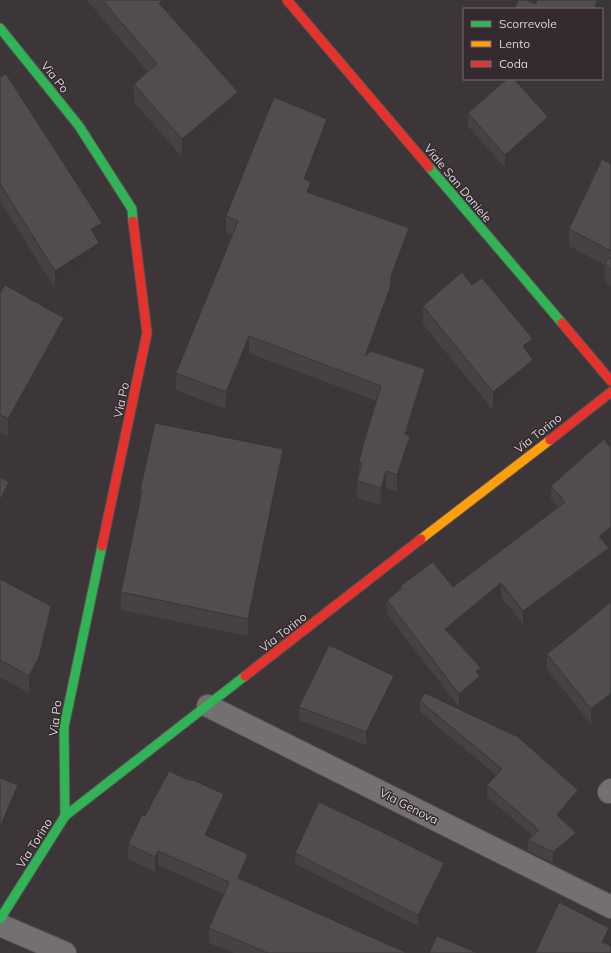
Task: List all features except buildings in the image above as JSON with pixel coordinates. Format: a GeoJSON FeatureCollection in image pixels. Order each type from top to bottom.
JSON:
{"type":"FeatureCollection","features":[{"type":"Feature","properties":{"kind":"street","name":"Viale San Daniele"},"geometry":{"type":"LineString","coordinates":[[287,0],[611,381]]}},
{"type":"Feature","properties":{"kind":"street","name":"Via Po"},"geometry":{"type":"LineString","coordinates":[[0,28],[79,126],[132,209],[147,333],[64,726],[65,816]]}},
{"type":"Feature","properties":{"kind":"street","name":"Via Torino"},"geometry":{"type":"LineString","coordinates":[[0,919],[65,816],[611,392]]}},
{"type":"Feature","properties":{"kind":"street","name":"Via Genova"},"geometry":{"type":"LineString","coordinates":[[208,706],[611,907]]}},
{"type":"Feature","properties":{"kind":"street"},"geometry":{"type":"LineString","coordinates":[[0,925],[65,953]]}},
{"type":"Feature","properties":{"kind":"traffic: fast"},"geometry":{"type":"LineString","coordinates":[[0,28],[79,126],[132,209],[133,221]]}},
{"type":"Feature","properties":{"kind":"traffic: fast"},"geometry":{"type":"LineString","coordinates":[[429,167],[562,323]]}},
{"type":"Feature","properties":{"kind":"traffic: fast"},"geometry":{"type":"LineString","coordinates":[[65,816],[64,727],[102,546]]}},
{"type":"Feature","properties":{"kind":"traffic: fast"},"geometry":{"type":"LineString","coordinates":[[0,919],[65,816],[245,676]]}},
{"type":"Feature","properties":{"kind":"traffic: slow"},"geometry":{"type":"LineString","coordinates":[[421,539],[550,440]]}},
{"type":"Feature","properties":{"kind":"traffic: jam"},"geometry":{"type":"LineString","coordinates":[[287,0],[429,167]]}},
{"type":"Feature","properties":{"kind":"traffic: jam"},"geometry":{"type":"LineString","coordinates":[[102,546],[147,333],[133,221]]}},
{"type":"Feature","properties":{"kind":"traffic: jam"},"geometry":{"type":"LineString","coordinates":[[562,323],[611,381]]}},
{"type":"Feature","properties":{"kind":"traffic: jam"},"geometry":{"type":"LineString","coordinates":[[550,440],[611,392]]}},
{"type":"Feature","properties":{"kind":"traffic: jam"},"geometry":{"type":"LineString","coordinates":[[245,676],[421,539]]}}]}
